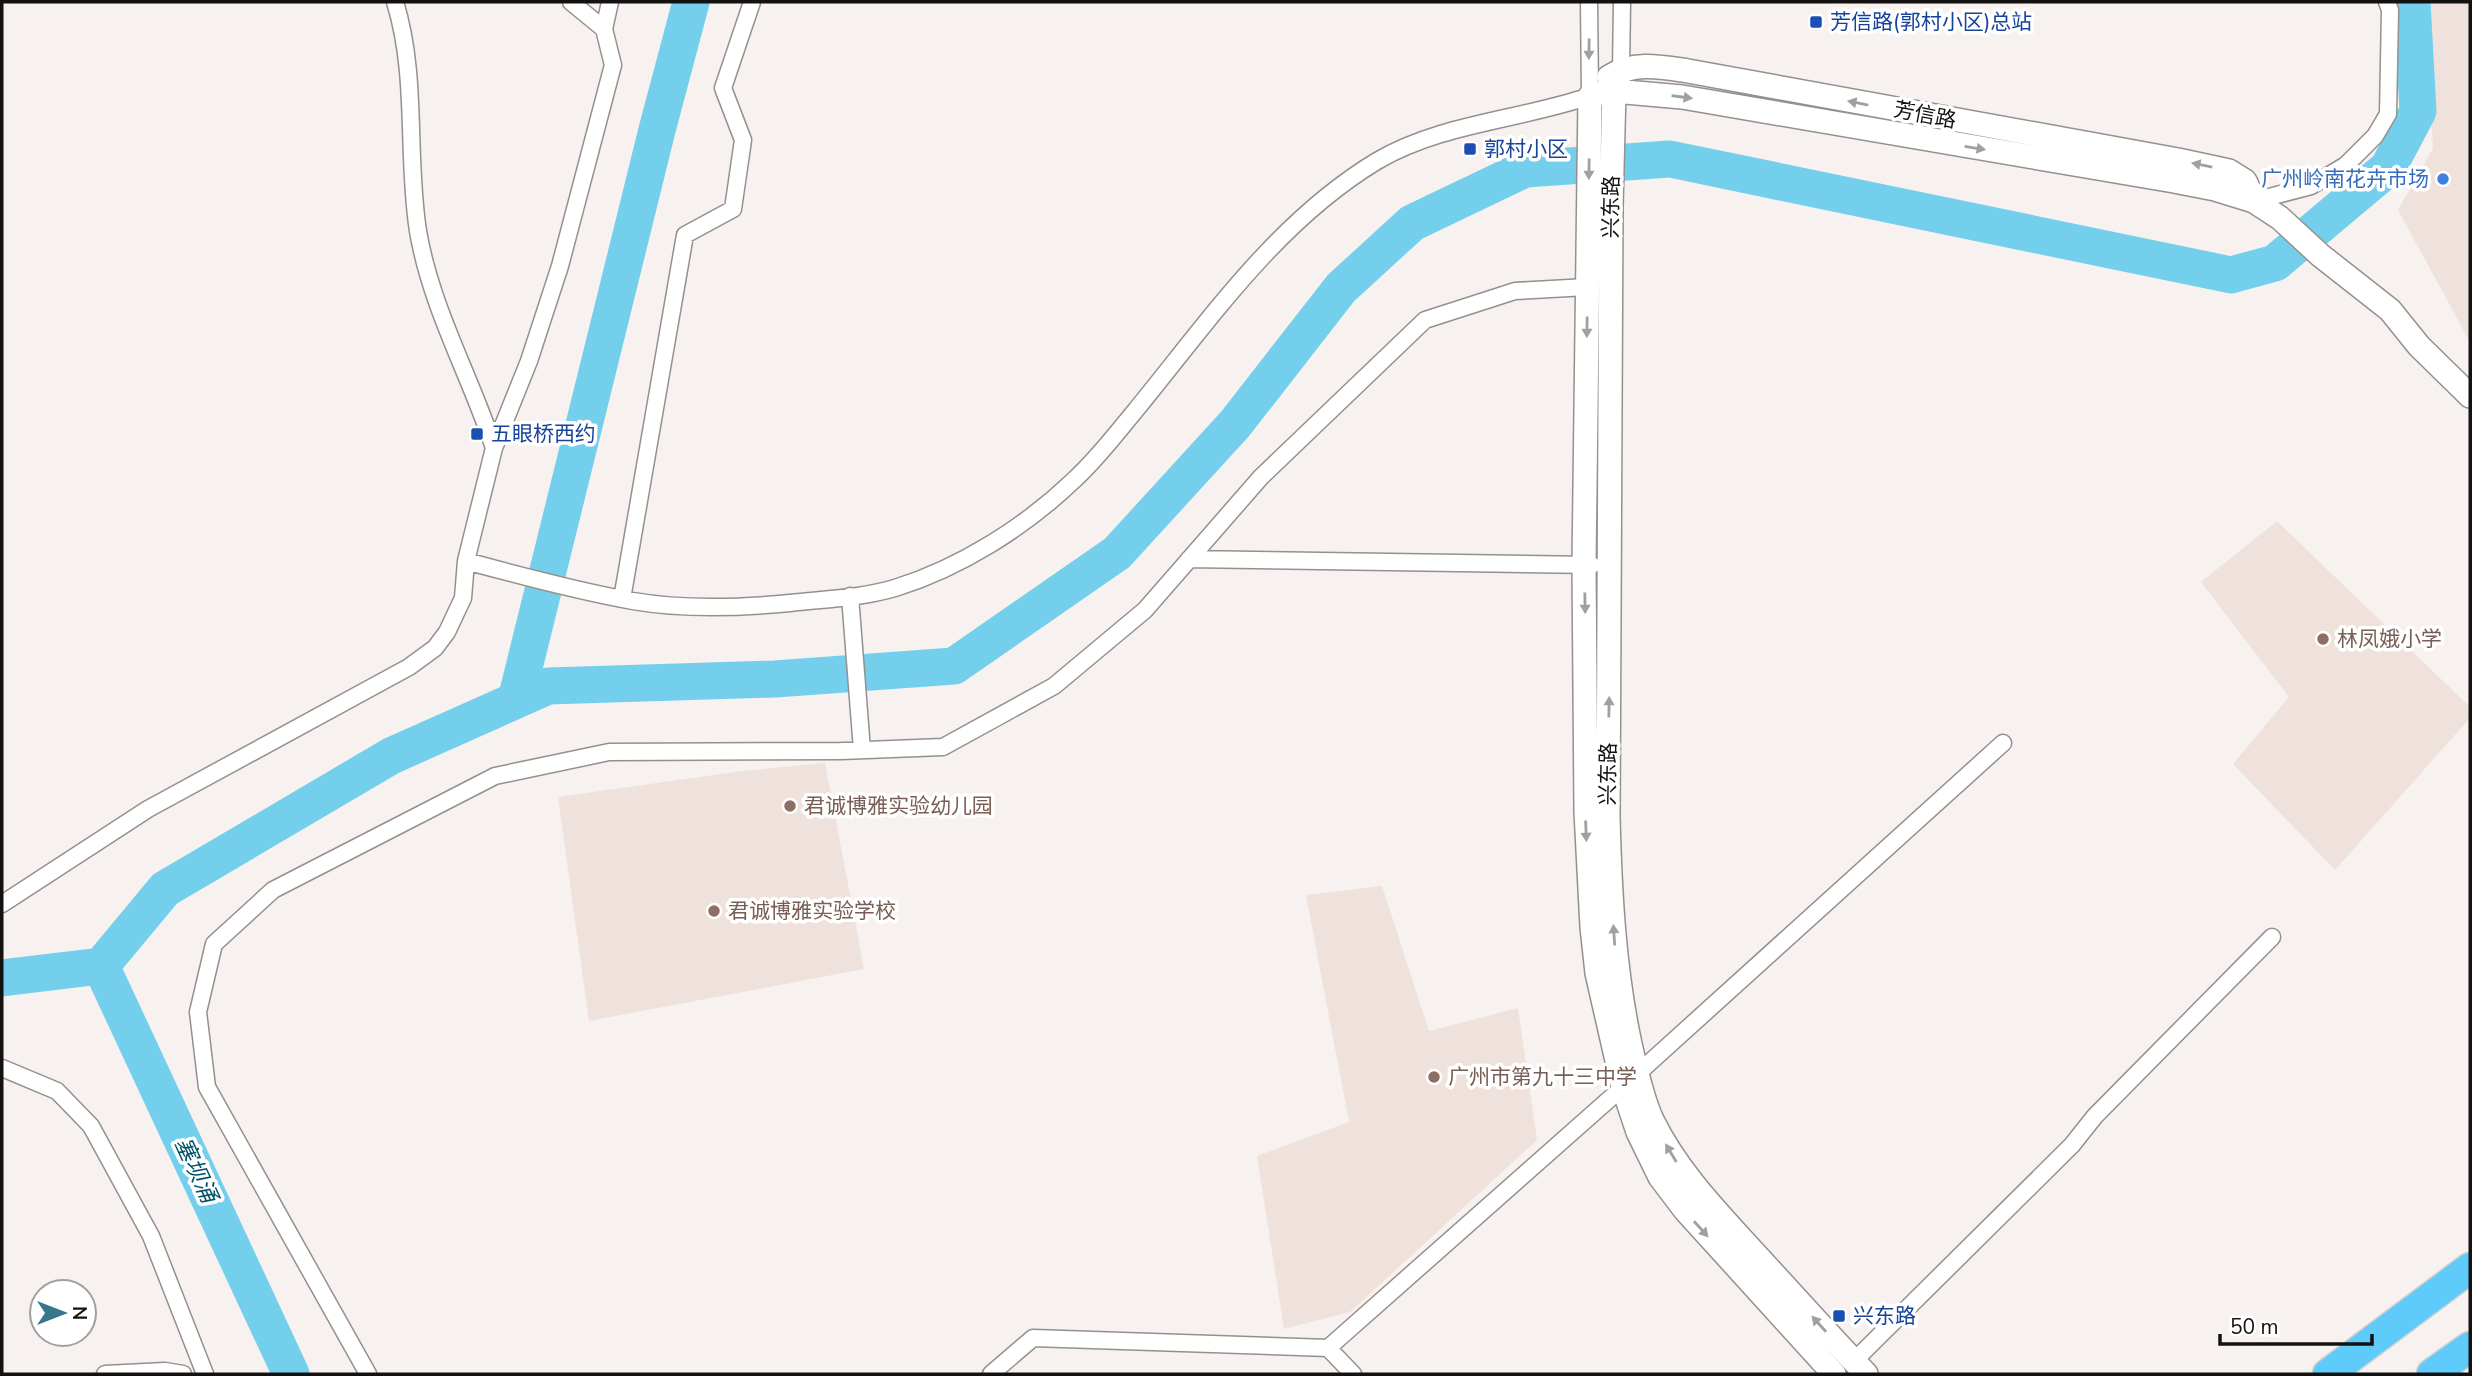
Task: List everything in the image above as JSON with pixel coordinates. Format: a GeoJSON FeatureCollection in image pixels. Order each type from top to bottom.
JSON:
{"type":"FeatureCollection","features":[{"type":"Feature","properties":{"kind":"highway"},"geometry":{"type":"LineString","coordinates":[[2329,1374],[2470,1268]]}},
{"type":"Feature","properties":{"kind":"highway"},"geometry":{"type":"LineString","coordinates":[[2432,1374],[2470,1347]]}},
{"type":"Feature","properties":{"kind":"street"},"geometry":{"type":"LineString","coordinates":[[395,2],[406,49],[416,205],[424,262],[447,331],[480,405],[494,448]]}},
{"type":"Feature","properties":{"kind":"street"},"geometry":{"type":"LineString","coordinates":[[571,2],[604,29]]}},
{"type":"Feature","properties":{"kind":"street"},"geometry":{"type":"LineString","coordinates":[[2,904],[148,809],[424,658],[447,632],[463,598],[466,561],[494,448],[529,361],[560,266],[613,65],[604,29],[610,2]]}},
{"type":"Feature","properties":{"kind":"street"},"geometry":{"type":"LineString","coordinates":[[622,599],[685,235],[733,209],[743,140],[723,88],[752,2]]}},
{"type":"Feature","properties":{"kind":"street"},"geometry":{"type":"LineString","coordinates":[[466,561],[622,599],[663,605],[724,608],[850,596],[894,588],[973,554],[1053,499],[1101,452],[1265,254],[1316,204],[1377,161],[1433,136],[1542,111],[1590,96],[1589,2]]}},
{"type":"Feature","properties":{"kind":"street"},"geometry":{"type":"LineString","coordinates":[[1618,80],[1622,2]]}},
{"type":"Feature","properties":{"kind":"street"},"geometry":{"type":"LineString","coordinates":[[2255,201],[2311,186],[2346,165],[2375,136],[2388,114],[2390,10],[2387,2]]}},
{"type":"Feature","properties":{"kind":"street","name":"芳信路"},"geometry":{"type":"LineString","coordinates":[[1590,96],[1618,80],[1682,97],[2174,181],[2255,201],[2390,310],[2420,346],[2470,396]]}},
{"type":"Feature","properties":{"kind":"street","name":"兴东路"},"geometry":{"type":"LineString","coordinates":[[1618,80],[1613,123],[1611,207],[1610,880],[1616,965],[1630,1081],[1680,1167],[1702,1196],[1860,1368]]}},
{"type":"Feature","properties":{"kind":"street","name":"兴东路"},"geometry":{"type":"LineString","coordinates":[[1590,96],[1584,565],[1586,812],[1591,914],[1598,973],[1630,1081],[1647,1154],[1685,1210],[1834,1374]]}},
{"type":"Feature","properties":{"kind":"street"},"geometry":{"type":"LineString","coordinates":[[368,1374],[207,1087],[198,1012],[214,944],[273,890],[495,776],[609,752],[943,747],[1054,686],[1145,610],[1261,477],[1425,320],[1515,291],[1587,287]]}},
{"type":"Feature","properties":{"kind":"street"},"geometry":{"type":"LineString","coordinates":[[1189,559],[1609,566]]}},
{"type":"Feature","properties":{"kind":"street"},"geometry":{"type":"LineString","coordinates":[[850,596],[862,750]]}},
{"type":"Feature","properties":{"kind":"street"},"geometry":{"type":"LineString","coordinates":[[991,1374],[1033,1338],[1328,1348],[1630,1081],[2003,743]]}},
{"type":"Feature","properties":{"kind":"street"},"geometry":{"type":"LineString","coordinates":[[1860,1368],[2104,1107],[2272,937]]}},
{"type":"Feature","properties":{"kind":"street"},"geometry":{"type":"LineString","coordinates":[[2,1068],[57,1091],[91,1126],[151,1236],[205,1374]]}},
{"type":"Feature","properties":{"kind":"street"},"geometry":{"type":"LineString","coordinates":[[1328,1348],[1353,1374]]}},
{"type":"Feature","properties":{"kind":"street"},"geometry":{"type":"LineString","coordinates":[[105,1374],[165,1371],[183,1374]]}},
{"type":"Feature","properties":{"kind":"shaded area","name":"广州岭南花卉市场"},"geometry":{"type":"Polygon","coordinates":[[[2423,2],[2470,2],[2470,342],[2398,210],[2433,148],[2423,2]]]}},
{"type":"Feature","properties":{"kind":"shaded area","name":"林凤娥小学"},"geometry":{"type":"Polygon","coordinates":[[[2277,521],[2470,707],[2470,718],[2335,870],[2233,764],[2289,697],[2201,582],[2277,521]]]}},
{"type":"Feature","properties":{"kind":"shaded area","name":"君诚博雅实验学校"},"geometry":{"type":"Polygon","coordinates":[[[825,763],[864,969],[589,1021],[558,797],[742,771],[825,763]]]}},
{"type":"Feature","properties":{"kind":"shaded area","name":"广州市第九十三中学"},"geometry":{"type":"Polygon","coordinates":[[[1382,886],[1429,1031],[1518,1008],[1537,1140],[1350,1312],[1284,1329],[1257,1156],[1349,1122],[1306,895],[1382,886]]]}},
{"type":"Feature","properties":{"kind":"waterway"},"geometry":{"type":"LineString","coordinates":[[516,700],[691,2]]}},
{"type":"Feature","properties":{"kind":"waterway"},"geometry":{"type":"LineString","coordinates":[[2,978],[101,966],[165,889],[391,756],[548,686],[775,679],[954,666],[1117,553],[1235,424],[1341,288],[1412,223],[1525,169],[1670,159],[2231,275],[2275,263],[2388,168],[2418,111],[2412,2]]}},
{"type":"Feature","properties":{"kind":"waterway","name":"塞坝涌"},"geometry":{"type":"LineString","coordinates":[[101,966],[291,1374]]}},
{"type":"Feature","properties":{"kind":"place","name":"芳信路(郭村小区)总站"},"geometry":{"type":"Point","coordinates":[1816,22]}},
{"type":"Feature","properties":{"kind":"place","name":"郭村小区"},"geometry":{"type":"Point","coordinates":[1470,149]}},
{"type":"Feature","properties":{"kind":"place","name":"广州岭南花卉市场"},"geometry":{"type":"Point","coordinates":[2443,179]}},
{"type":"Feature","properties":{"kind":"place","name":"五眼桥西约"},"geometry":{"type":"Point","coordinates":[477,434]}},
{"type":"Feature","properties":{"kind":"place","name":"林凤娥小学"},"geometry":{"type":"Point","coordinates":[2323,639]}},
{"type":"Feature","properties":{"kind":"place","name":"君诚博雅实验幼儿园"},"geometry":{"type":"Point","coordinates":[790,806]}},
{"type":"Feature","properties":{"kind":"place","name":"君诚博雅实验学校"},"geometry":{"type":"Point","coordinates":[714,911]}},
{"type":"Feature","properties":{"kind":"place","name":"广州市第九十三中学"},"geometry":{"type":"Point","coordinates":[1434,1077]}},
{"type":"Feature","properties":{"kind":"place","name":"兴东路"},"geometry":{"type":"Point","coordinates":[1839,1316]}}]}
